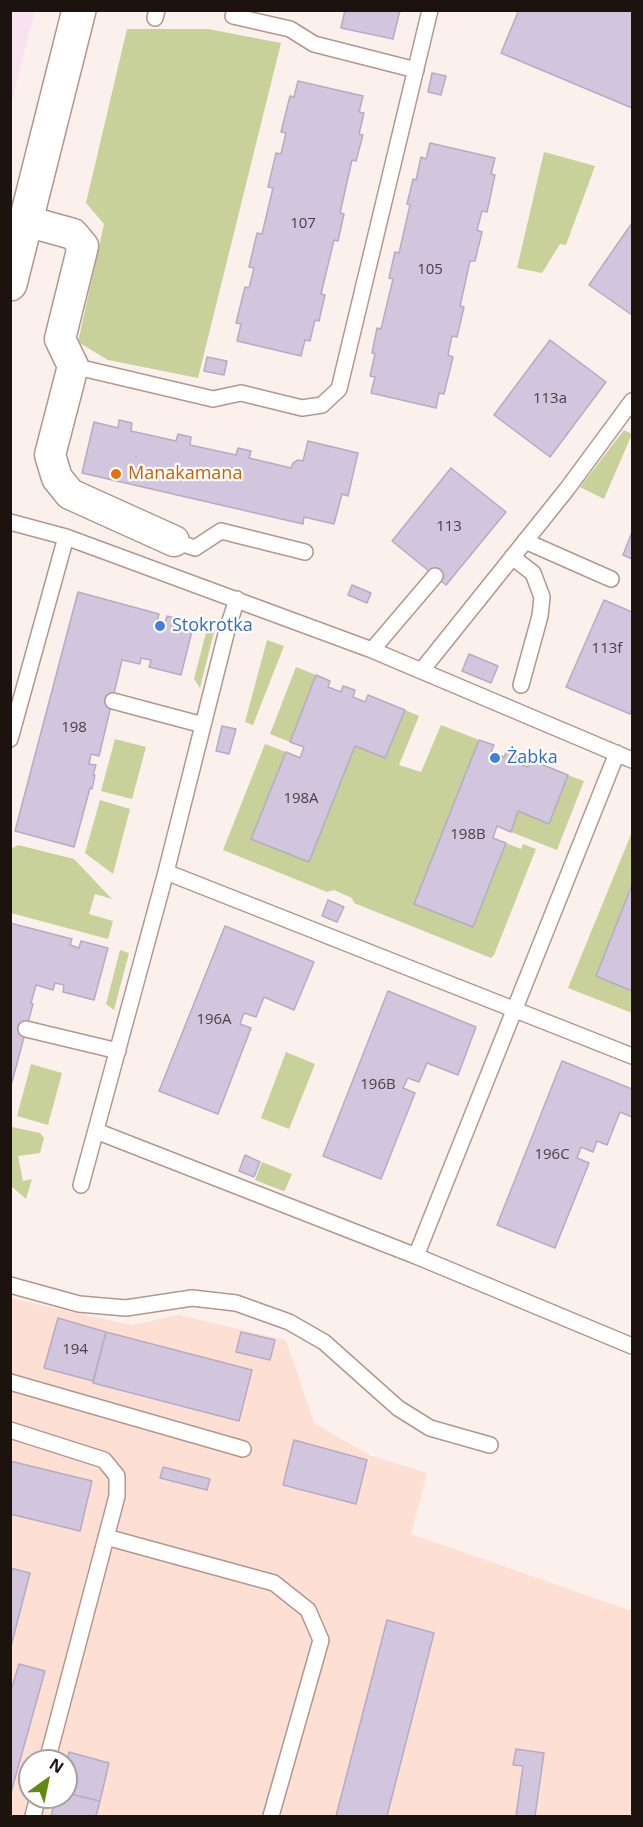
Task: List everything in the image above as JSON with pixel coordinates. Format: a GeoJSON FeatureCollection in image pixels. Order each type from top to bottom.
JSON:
{"type":"FeatureCollection","features":[{"type":"Feature","properties":{"kind":"street"},"geometry":{"type":"LineString","coordinates":[[10,284],[18,219],[79,10]]}},
{"type":"Feature","properties":{"kind":"street"},"geometry":{"type":"LineString","coordinates":[[18,219],[73,234],[83,246],[60,339],[73,366],[50,455],[57,478],[70,494],[174,541]]}},
{"type":"Feature","properties":{"kind":"lane"},"geometry":{"type":"LineString","coordinates":[[73,366],[213,399],[241,393],[302,408],[322,405],[339,389],[430,10]]}},
{"type":"Feature","properties":{"kind":"lane"},"geometry":{"type":"LineString","coordinates":[[233,16],[290,29],[314,44],[416,70]]}},
{"type":"Feature","properties":{"kind":"lane"},"geometry":{"type":"LineString","coordinates":[[422,670],[633,401]]}},
{"type":"Feature","properties":{"kind":"lane"},"geometry":{"type":"LineString","coordinates":[[10,522],[66,537],[372,650],[633,760]]}},
{"type":"Feature","properties":{"kind":"lane"},"geometry":{"type":"LineString","coordinates":[[174,541],[195,548],[221,531],[305,552]]}},
{"type":"Feature","properties":{"kind":"lane"},"geometry":{"type":"LineString","coordinates":[[10,739],[66,537]]}},
{"type":"Feature","properties":{"kind":"lane"},"geometry":{"type":"LineString","coordinates":[[525,541],[611,579]]}},
{"type":"Feature","properties":{"kind":"lane"},"geometry":{"type":"LineString","coordinates":[[512,557],[533,573],[542,597],[540,616],[521,685]]}},
{"type":"Feature","properties":{"kind":"lane"},"geometry":{"type":"LineString","coordinates":[[372,650],[435,576]]}},
{"type":"Feature","properties":{"kind":"lane"},"geometry":{"type":"LineString","coordinates":[[81,1185],[237,599]]}},
{"type":"Feature","properties":{"kind":"lane"},"geometry":{"type":"LineString","coordinates":[[113,701],[203,725]]}},
{"type":"Feature","properties":{"kind":"lane"},"geometry":{"type":"LineString","coordinates":[[416,1256],[617,753]]}},
{"type":"Feature","properties":{"kind":"lane"},"geometry":{"type":"LineString","coordinates":[[166,872],[633,1056]]}},
{"type":"Feature","properties":{"kind":"lane"},"geometry":{"type":"LineString","coordinates":[[26,1029],[118,1051]]}},
{"type":"Feature","properties":{"kind":"lane"},"geometry":{"type":"LineString","coordinates":[[96,1131],[416,1256],[633,1346]]}},
{"type":"Feature","properties":{"kind":"lane"},"geometry":{"type":"LineString","coordinates":[[10,1285],[79,1304],[126,1308],[192,1298],[236,1303],[289,1322],[324,1342],[398,1408],[430,1428],[490,1445]]}},
{"type":"Feature","properties":{"kind":"lane"},"geometry":{"type":"LineString","coordinates":[[10,1382],[243,1449]]}},
{"type":"Feature","properties":{"kind":"lane"},"geometry":{"type":"LineString","coordinates":[[10,1430],[104,1460],[117,1476],[117,1496],[50,1749]]}},
{"type":"Feature","properties":{"kind":"lane"},"geometry":{"type":"LineString","coordinates":[[106,1537],[274,1583],[308,1610],[321,1640],[271,1816]]}},
{"type":"Feature","properties":{"kind":"shaded area"},"geometry":{"type":"Polygon","coordinates":[[[10,11],[35,11],[11,104],[10,11]]]}},
{"type":"Feature","properties":{"kind":"shaded area"},"geometry":{"type":"Polygon","coordinates":[[[11,1298],[131,1325],[179,1315],[286,1340],[314,1423],[369,1455],[427,1473],[411,1534],[632,1611],[632,1816],[11,1816],[11,1298]]]}},
{"type":"Feature","properties":{"kind":"green space"},"geometry":{"type":"Polygon","coordinates":[[[127,29],[208,29],[281,43],[198,378],[108,360],[78,342],[104,224],[86,203],[127,29]]]}},
{"type":"Feature","properties":{"kind":"green space"},"geometry":{"type":"Polygon","coordinates":[[[544,152],[595,166],[566,245],[560,244],[542,273],[517,268],[544,152]]]}},
{"type":"Feature","properties":{"kind":"green space"},"geometry":{"type":"Polygon","coordinates":[[[624,430],[632,434],[604,499],[580,487],[624,430]]]}},
{"type":"Feature","properties":{"kind":"green space"},"geometry":{"type":"Polygon","coordinates":[[[207,629],[214,632],[200,688],[194,679],[207,629]]]}},
{"type":"Feature","properties":{"kind":"green space"},"geometry":{"type":"Polygon","coordinates":[[[267,640],[284,646],[253,725],[245,722],[267,640]]]}},
{"type":"Feature","properties":{"kind":"green space"},"geometry":{"type":"Polygon","coordinates":[[[296,667],[316,675],[290,742],[270,734],[296,667]]]}},
{"type":"Feature","properties":{"kind":"green space"},"geometry":{"type":"Polygon","coordinates":[[[405,710],[419,716],[399,765],[421,772],[441,725],[479,740],[415,904],[472,927],[506,843],[521,849],[523,844],[536,849],[491,958],[354,903],[352,898],[334,890],[327,892],[223,850],[265,744],[286,752],[251,839],[309,862],[355,746],[385,758],[405,710]]]}},
{"type":"Feature","properties":{"kind":"green space"},"geometry":{"type":"Polygon","coordinates":[[[115,739],[146,747],[132,799],[101,791],[115,739]]]}},
{"type":"Feature","properties":{"kind":"green space"},"geometry":{"type":"Polygon","coordinates":[[[568,775],[584,781],[557,850],[511,832],[518,811],[549,824],[568,775]]]}},
{"type":"Feature","properties":{"kind":"green space"},"geometry":{"type":"Polygon","coordinates":[[[100,800],[130,809],[113,874],[85,853],[100,800]]]}},
{"type":"Feature","properties":{"kind":"green space"},"geometry":{"type":"Polygon","coordinates":[[[632,832],[632,885],[596,976],[632,991],[632,1013],[568,988],[632,832]]]}},
{"type":"Feature","properties":{"kind":"green space"},"geometry":{"type":"Polygon","coordinates":[[[18,845],[74,859],[112,899],[95,894],[89,914],[113,921],[108,939],[11,913],[11,849],[18,845]]]}},
{"type":"Feature","properties":{"kind":"green space"},"geometry":{"type":"Polygon","coordinates":[[[120,950],[129,953],[114,1010],[106,1004],[120,950]]]}},
{"type":"Feature","properties":{"kind":"green space"},"geometry":{"type":"Polygon","coordinates":[[[286,1052],[315,1064],[289,1129],[261,1118],[286,1052]]]}},
{"type":"Feature","properties":{"kind":"green space"},"geometry":{"type":"Polygon","coordinates":[[[31,1064],[62,1073],[48,1125],[17,1116],[31,1064]]]}},
{"type":"Feature","properties":{"kind":"green space"},"geometry":{"type":"Polygon","coordinates":[[[12,1127],[40,1133],[44,1138],[40,1153],[18,1156],[23,1181],[32,1179],[26,1199],[11,1186],[12,1127]]]}},
{"type":"Feature","properties":{"kind":"green space"},"geometry":{"type":"Polygon","coordinates":[[[262,1162],[292,1174],[285,1190],[255,1180],[262,1162]]]}},
{"type":"Feature","properties":{"kind":"building"},"geometry":{"type":"Polygon","coordinates":[[[345,10],[400,10],[393,39],[341,28],[345,10]]]}},
{"type":"Feature","properties":{"kind":"building"},"geometry":{"type":"Polygon","coordinates":[[[515,10],[632,10],[632,108],[501,53],[518,12],[515,10]]]}},
{"type":"Feature","properties":{"kind":"building"},"geometry":{"type":"Polygon","coordinates":[[[432,73],[446,76],[441,95],[428,92],[432,73]]]}},
{"type":"Feature","properties":{"kind":"building"},"geometry":{"type":"Polygon","coordinates":[[[298,81],[363,96],[359,112],[364,113],[359,134],[363,135],[356,161],[352,160],[340,213],[344,214],[338,241],[334,240],[321,294],[325,295],[319,321],[315,320],[310,341],[305,340],[301,356],[237,341],[241,324],[236,323],[245,287],[249,288],[254,268],[249,267],[257,233],[262,234],[273,188],[268,187],[276,153],[281,154],[286,133],[281,132],[290,96],[294,97],[298,81]]]}},
{"type":"Feature","properties":{"kind":"building"},"geometry":{"type":"Polygon","coordinates":[[[430,143],[495,158],[491,174],[495,175],[487,212],[482,211],[477,230],[482,232],[475,261],[470,261],[460,306],[464,307],[457,337],[452,336],[448,355],[453,357],[444,394],[439,393],[436,408],[371,393],[375,377],[370,376],[377,328],[381,329],[393,279],[389,278],[395,252],[399,253],[410,205],[407,204],[413,179],[416,180],[421,157],[426,159],[430,143]]]}},
{"type":"Feature","properties":{"kind":"building"},"geometry":{"type":"Polygon","coordinates":[[[632,223],[632,315],[589,285],[632,223]]]}},
{"type":"Feature","properties":{"kind":"building"},"geometry":{"type":"Polygon","coordinates":[[[550,340],[606,382],[550,457],[494,415],[550,340]]]}},
{"type":"Feature","properties":{"kind":"building"},"geometry":{"type":"Polygon","coordinates":[[[207,357],[227,361],[224,375],[204,371],[207,357]]]}},
{"type":"Feature","properties":{"kind":"building"},"geometry":{"type":"Polygon","coordinates":[[[119,420],[132,423],[131,431],[176,441],[178,434],[191,437],[190,445],[236,455],[238,448],[251,451],[249,458],[291,468],[298,460],[303,461],[308,441],[358,453],[348,496],[342,494],[334,524],[304,517],[303,524],[82,473],[94,422],[118,428],[119,420]]]}},
{"type":"Feature","properties":{"kind":"building"},"geometry":{"type":"Polygon","coordinates":[[[451,468],[506,512],[446,585],[392,541],[451,468]]]}},
{"type":"Feature","properties":{"kind":"building"},"geometry":{"type":"Polygon","coordinates":[[[632,532],[632,559],[623,555],[632,532]]]}},
{"type":"Feature","properties":{"kind":"building"},"geometry":{"type":"Polygon","coordinates":[[[352,585],[371,593],[367,603],[348,595],[352,585]]]}},
{"type":"Feature","properties":{"kind":"building"},"geometry":{"type":"Polygon","coordinates":[[[78,592],[159,614],[157,621],[165,623],[167,616],[194,623],[181,675],[149,667],[151,660],[141,658],[140,664],[122,660],[99,756],[91,754],[89,764],[96,765],[93,775],[95,775],[74,847],[15,831],[78,592]]]}},
{"type":"Feature","properties":{"kind":"building"},"geometry":{"type":"Polygon","coordinates":[[[604,600],[632,612],[632,709],[630,714],[566,687],[604,600]]]}},
{"type":"Feature","properties":{"kind":"building"},"geometry":{"type":"Polygon","coordinates":[[[469,654],[498,666],[491,683],[462,671],[469,654]]]}},
{"type":"Feature","properties":{"kind":"building"},"geometry":{"type":"Polygon","coordinates":[[[316,675],[330,681],[328,687],[341,692],[343,686],[355,690],[353,697],[365,702],[368,695],[405,710],[385,758],[355,746],[309,862],[251,839],[286,752],[300,758],[304,747],[290,742],[316,675]]]}},
{"type":"Feature","properties":{"kind":"building"},"geometry":{"type":"Polygon","coordinates":[[[222,726],[236,729],[229,754],[216,751],[222,726]]]}},
{"type":"Feature","properties":{"kind":"building"},"geometry":{"type":"Polygon","coordinates":[[[479,740],[494,745],[491,752],[504,757],[507,751],[518,755],[515,762],[528,767],[531,760],[568,775],[549,824],[518,811],[511,832],[497,826],[493,838],[506,843],[473,927],[414,904],[479,740]]]}},
{"type":"Feature","properties":{"kind":"building"},"geometry":{"type":"Polygon","coordinates":[[[632,885],[632,991],[596,976],[632,885]]]}},
{"type":"Feature","properties":{"kind":"building"},"geometry":{"type":"Polygon","coordinates":[[[328,900],[344,907],[337,922],[322,916],[328,900]]]}},
{"type":"Feature","properties":{"kind":"building"},"geometry":{"type":"Polygon","coordinates":[[[10,923],[72,939],[70,945],[79,948],[81,941],[108,948],[94,1000],[63,992],[64,985],[55,983],[53,990],[36,985],[12,1082],[10,1081],[10,923]]]}},
{"type":"Feature","properties":{"kind":"building"},"geometry":{"type":"Polygon","coordinates":[[[225,926],[314,962],[294,1010],[264,997],[256,1017],[244,1013],[240,1024],[251,1028],[218,1114],[159,1091],[225,926]]]}},
{"type":"Feature","properties":{"kind":"building"},"geometry":{"type":"Polygon","coordinates":[[[388,991],[476,1027],[458,1075],[427,1063],[419,1082],[408,1078],[403,1088],[415,1093],[381,1179],[323,1156],[388,991]]]}},
{"type":"Feature","properties":{"kind":"building"},"geometry":{"type":"Polygon","coordinates":[[[562,1061],[632,1089],[632,1117],[620,1112],[607,1145],[597,1141],[593,1152],[581,1147],[577,1158],[589,1163],[555,1248],[497,1225],[562,1061]]]}},
{"type":"Feature","properties":{"kind":"building"},"geometry":{"type":"Polygon","coordinates":[[[245,1155],[260,1162],[254,1177],[239,1171],[245,1155]]]}},
{"type":"Feature","properties":{"kind":"building"},"geometry":{"type":"Polygon","coordinates":[[[58,1318],[106,1332],[93,1381],[44,1368],[58,1318]]]}},
{"type":"Feature","properties":{"kind":"building"},"geometry":{"type":"Polygon","coordinates":[[[106,1332],[252,1370],[239,1421],[93,1383],[106,1332]]]}},
{"type":"Feature","properties":{"kind":"building"},"geometry":{"type":"Polygon","coordinates":[[[241,1332],[275,1340],[270,1360],[236,1352],[241,1332]]]}},
{"type":"Feature","properties":{"kind":"building"},"geometry":{"type":"Polygon","coordinates":[[[294,1440],[367,1460],[356,1504],[283,1485],[294,1440]]]}},
{"type":"Feature","properties":{"kind":"building"},"geometry":{"type":"Polygon","coordinates":[[[10,1461],[92,1481],[80,1531],[10,1514],[10,1461]]]}},
{"type":"Feature","properties":{"kind":"building"},"geometry":{"type":"Polygon","coordinates":[[[163,1467],[210,1479],[207,1490],[160,1478],[163,1467]]]}},
{"type":"Feature","properties":{"kind":"building"},"geometry":{"type":"Polygon","coordinates":[[[10,1568],[30,1573],[10,1650],[10,1568]]]}},
{"type":"Feature","properties":{"kind":"building"},"geometry":{"type":"Polygon","coordinates":[[[387,1620],[434,1633],[387,1816],[336,1816],[387,1620]]]}},
{"type":"Feature","properties":{"kind":"building"},"geometry":{"type":"Polygon","coordinates":[[[19,1664],[45,1671],[23,1749],[18,1749],[18,1767],[10,1796],[10,1694],[19,1664]]]}},
{"type":"Feature","properties":{"kind":"building"},"geometry":{"type":"Polygon","coordinates":[[[516,1749],[544,1753],[535,1816],[516,1816],[523,1766],[513,1765],[516,1749]]]}},
{"type":"Feature","properties":{"kind":"building"},"geometry":{"type":"Polygon","coordinates":[[[78,1754],[109,1763],[100,1801],[78,1796],[78,1754]]]}},
{"type":"Feature","properties":{"kind":"building"},"geometry":{"type":"Polygon","coordinates":[[[78,1796],[100,1801],[96,1816],[51,1816],[53,1809],[78,1809],[78,1796]]]}},
{"type":"Feature","properties":{"kind":"place","name":"Manakamana"},"geometry":{"type":"Point","coordinates":[116,474]}},
{"type":"Feature","properties":{"kind":"place","name":"Stokrotka"},"geometry":{"type":"Point","coordinates":[160,626]}},
{"type":"Feature","properties":{"kind":"place","name":"Żabka"},"geometry":{"type":"Point","coordinates":[495,758]}}]}
